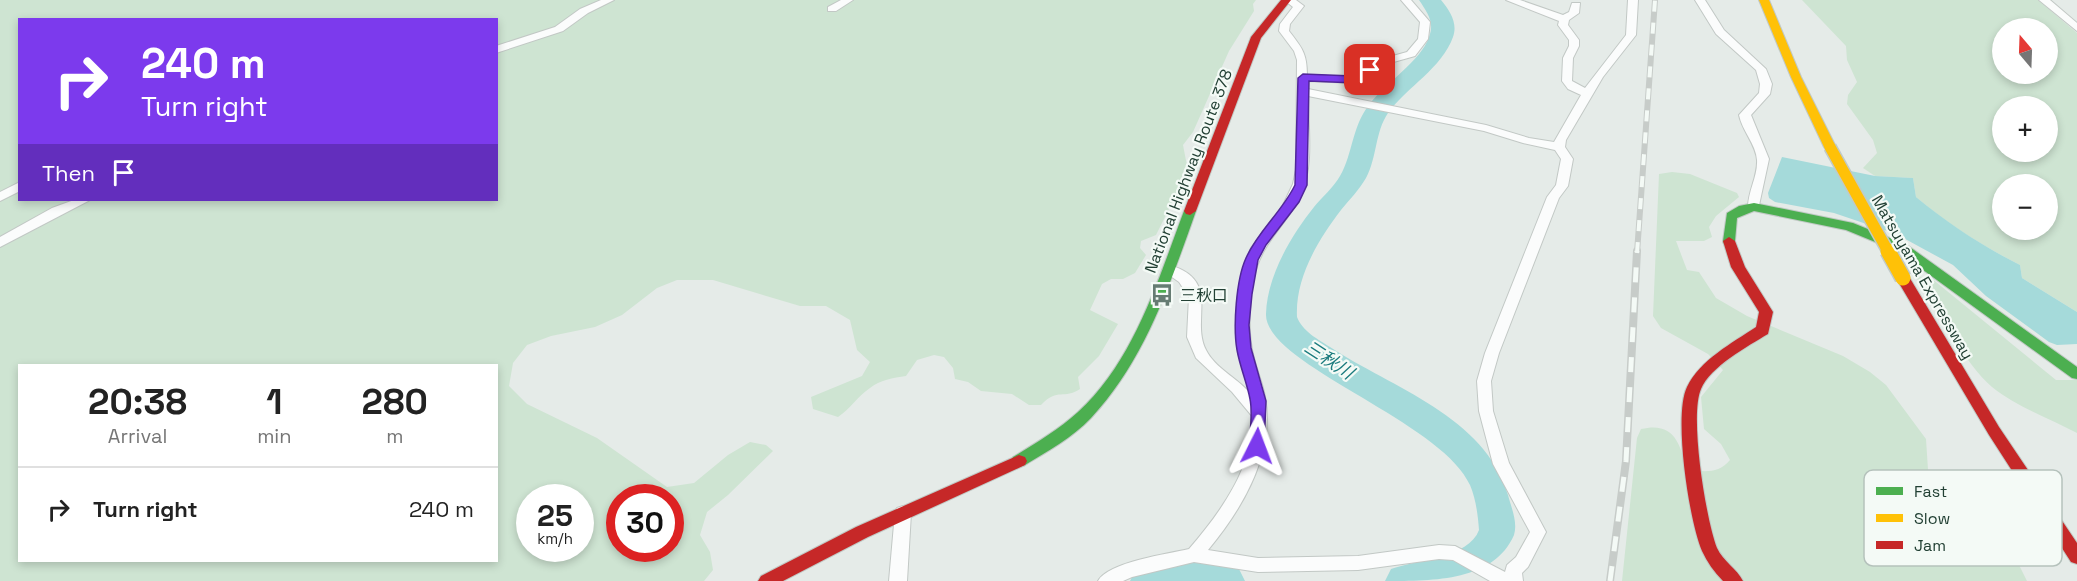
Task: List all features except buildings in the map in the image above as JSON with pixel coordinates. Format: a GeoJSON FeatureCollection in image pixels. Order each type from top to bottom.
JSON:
{"type":"FeatureCollection","features":[{"type":"Feature","properties":{"kind":"main road","name":"National Highway Route 378"},"geometry":{"type":"LineString","coordinates":[[767,581],[1056,440],[1088,413],[1112,387],[1131,359],[1168,270],[1256,37],[1287,0]]}},
{"type":"Feature","properties":{"kind":"main road","name":"Matsuyama Expressway"},"geometry":{"type":"LineString","coordinates":[[1764,0],[1796,77],[1830,147],[1903,278],[2020,470]]}},
{"type":"Feature","properties":{"kind":"main road"},"geometry":{"type":"LineString","coordinates":[[1734,581],[1716,562],[1708,545],[1693,457],[1690,409],[1692,391],[1700,379],[1763,330],[1766,312],[1735,263],[1728,246],[1731,216],[1743,209],[1754,207],[1850,226],[1902,248],[2077,374]]}},
{"type":"Feature","properties":{"kind":"main road","name":"Matsuyama Expressway"},"geometry":{"type":"LineString","coordinates":[[2062,534],[2077,557]]}},
{"type":"Feature","properties":{"kind":"street"},"geometry":{"type":"LineString","coordinates":[[498,49],[559,29],[584,11],[609,0]]}},
{"type":"Feature","properties":{"kind":"street"},"geometry":{"type":"LineString","coordinates":[[832,9],[848,0]]}},
{"type":"Feature","properties":{"kind":"street"},"geometry":{"type":"LineString","coordinates":[[1194,555],[1236,497],[1257,446],[1258,401],[1244,348],[1242,325],[1245,294],[1252,260],[1301,185],[1304,85],[1302,60],[1299,51],[1284,31],[1285,24],[1299,6],[1287,0]]}},
{"type":"Feature","properties":{"kind":"street"},"geometry":{"type":"LineString","coordinates":[[1304,85],[1355,80],[1386,61],[1411,54],[1423,39],[1425,22],[1406,0]]}},
{"type":"Feature","properties":{"kind":"street"},"geometry":{"type":"LineString","coordinates":[[1511,0],[1564,19]]}},
{"type":"Feature","properties":{"kind":"street"},"geometry":{"type":"LineString","coordinates":[[1514,581],[1513,570],[1522,562],[1538,532],[1501,464],[1486,411],[1484,381],[1492,353],[1553,197],[1562,186],[1567,159],[1559,147],[1560,140],[1598,76],[1631,35],[1633,0]]}},
{"type":"Feature","properties":{"kind":"street"},"geometry":{"type":"LineString","coordinates":[[1700,0],[1720,32],[1761,69],[1766,84],[1764,94],[1745,115],[1746,125],[1761,150],[1763,162],[1755,186],[1754,207]]}},
{"type":"Feature","properties":{"kind":"street"},"geometry":{"type":"LineString","coordinates":[[2044,0],[2077,28]]}},
{"type":"Feature","properties":{"kind":"street"},"geometry":{"type":"LineString","coordinates":[[1576,5],[1574,13],[1564,19],[1563,25],[1574,40],[1574,46],[1568,58],[1567,81],[1572,87],[1587,93]]}},
{"type":"Feature","properties":{"kind":"street"},"geometry":{"type":"LineString","coordinates":[[1304,85],[1372,104],[1486,128],[1527,141],[1559,147]]}},
{"type":"Feature","properties":{"kind":"street"},"geometry":{"type":"LineString","coordinates":[[0,196],[18,187]]}},
{"type":"Feature","properties":{"kind":"street"},"geometry":{"type":"LineString","coordinates":[[0,243],[56,211],[81,201]]}},
{"type":"Feature","properties":{"kind":"street"},"geometry":{"type":"LineString","coordinates":[[1168,270],[1185,278],[1195,293],[1197,305],[1194,332],[1197,348],[1203,358],[1237,388],[1258,413]]}},
{"type":"Feature","properties":{"kind":"street"},"geometry":{"type":"LineString","coordinates":[[898,581],[903,513]]}},
{"type":"Feature","properties":{"kind":"street"},"geometry":{"type":"LineString","coordinates":[[1107,581],[1129,570],[1194,555],[1258,565],[1358,563],[1439,552],[1455,553],[1505,581]]}},
{"type":"Feature","properties":{"kind":"green space"},"geometry":{"type":"Polygon","coordinates":[[[0,0],[1256,0],[1253,4],[1254,11],[1229,51],[1193,132],[1183,145],[1188,171],[1156,235],[1141,241],[1140,248],[1146,255],[1135,273],[1123,279],[1111,279],[1102,284],[1090,310],[1118,324],[1099,356],[1078,377],[1080,389],[1070,394],[1052,396],[1041,405],[1029,405],[1012,394],[981,391],[968,382],[955,379],[953,368],[944,357],[934,355],[917,360],[906,376],[874,385],[838,417],[813,409],[811,397],[862,376],[870,362],[857,350],[850,320],[826,306],[800,306],[713,280],[677,280],[657,288],[622,315],[595,327],[551,336],[527,345],[513,363],[509,386],[527,404],[597,438],[663,484],[606,484],[606,562],[684,562],[684,484],[694,483],[728,455],[750,442],[766,445],[773,451],[707,512],[700,535],[710,552],[713,570],[704,581],[0,581],[0,0]]]}},
{"type":"Feature","properties":{"kind":"green space"},"geometry":{"type":"Polygon","coordinates":[[[1802,0],[2038,0],[2077,33],[2077,312],[2022,278],[2020,265],[1966,234],[1928,207],[1916,197],[1913,178],[1875,176],[1863,168],[1877,153],[1873,140],[1847,104],[1848,95],[1857,82],[1847,60],[1846,46],[1802,0]]]}},
{"type":"Feature","properties":{"kind":"green space"},"geometry":{"type":"Polygon","coordinates":[[[1672,172],[1690,174],[1737,193],[1739,197],[1716,216],[1709,227],[1712,237],[1704,241],[1676,241],[1687,270],[1699,272],[1716,298],[1747,316],[1843,356],[1870,372],[1886,385],[1926,439],[1928,470],[1864,470],[1864,566],[2020,566],[2027,581],[1622,581],[1637,438],[1641,429],[1661,428],[1674,437],[1682,452],[1686,470],[1715,470],[1730,460],[1721,444],[1704,429],[1701,397],[1723,370],[1708,354],[1661,328],[1653,316],[1659,174],[1672,172]]]}},
{"type":"Feature","properties":{"kind":"green space"},"geometry":{"type":"Polygon","coordinates":[[[1916,277],[1931,278],[2056,380],[2077,380],[2077,433],[2022,406],[1992,387],[1961,350],[1916,277]]]}},
{"type":"Feature","properties":{"kind":"water"},"geometry":{"type":"Polygon","coordinates":[[[1782,157],[1875,176],[1913,178],[1916,197],[1966,234],[2020,265],[2022,278],[2077,312],[2077,344],[2057,345],[2049,342],[1986,296],[1953,265],[1896,234],[1834,213],[1775,202],[1769,198],[1768,193],[1782,157]]]}},
{"type":"Feature","properties":{"kind":"waterway","name":"三秋川"},"geometry":{"type":"LineString","coordinates":[[1404,581],[1460,567],[1473,561],[1493,543],[1497,530],[1487,482],[1471,457],[1448,435],[1421,416],[1307,347],[1287,330],[1281,314],[1298,253],[1305,239],[1352,179],[1366,134],[1377,111],[1429,56],[1442,36],[1443,25],[1439,13],[1430,0]]}},
{"type":"Feature","properties":{"kind":"waterway","name":"三秋川"},"geometry":{"type":"LineString","coordinates":[[1149,581],[1188,576],[1226,581]]}},
{"type":"Feature","properties":{"kind":"railway"},"geometry":{"type":"LineString","coordinates":[[1637,253],[1655,0]]}},
{"type":"Feature","properties":{"kind":"railway"},"geometry":{"type":"LineString","coordinates":[[1610,581],[1626,461],[1637,251]]}},
{"type":"Feature","properties":{"kind":"traffic: fast"},"geometry":{"type":"LineString","coordinates":[[1729,241],[1731,216],[1743,209],[1754,207],[1849,226],[1902,248],[2077,374]]}},
{"type":"Feature","properties":{"kind":"traffic: fast"},"geometry":{"type":"LineString","coordinates":[[1019,461],[1055,440],[1085,415],[1109,386],[1130,355],[1147,321],[1190,211]]}},
{"type":"Feature","properties":{"kind":"traffic: slow"},"geometry":{"type":"LineString","coordinates":[[1764,0],[1796,77],[1830,147]]}},
{"type":"Feature","properties":{"kind":"traffic: slow"},"geometry":{"type":"LineString","coordinates":[[1830,147],[1903,278]]}},
{"type":"Feature","properties":{"kind":"traffic: jam"},"geometry":{"type":"LineString","coordinates":[[1190,211],[1256,37],[1286,0]]}},
{"type":"Feature","properties":{"kind":"traffic: jam"},"geometry":{"type":"LineString","coordinates":[[1729,241],[1738,267],[1766,312],[1763,330],[1724,356],[1698,380],[1690,402],[1689,421],[1693,468],[1705,534],[1714,557],[1734,581]]}},
{"type":"Feature","properties":{"kind":"traffic: jam"},"geometry":{"type":"LineString","coordinates":[[1903,278],[2020,470]]}},
{"type":"Feature","properties":{"kind":"traffic: jam"},"geometry":{"type":"LineString","coordinates":[[767,581],[862,532],[1019,461]]}},
{"type":"Feature","properties":{"kind":"traffic: jam"},"geometry":{"type":"LineString","coordinates":[[2062,534],[2077,557]]}},
{"type":"Feature","properties":{"kind":"place","name":"三秋口"},"geometry":{"type":"Point","coordinates":[1162,295]}},
{"type":"Feature","properties":{"kind":"route"},"geometry":{"type":"LineString","coordinates":[[1257,446],[1258,401],[1244,348],[1242,325],[1245,294],[1252,260],[1261,243],[1285,213],[1301,185],[1303,78],[1355,80],[1370,70]]}}]}
